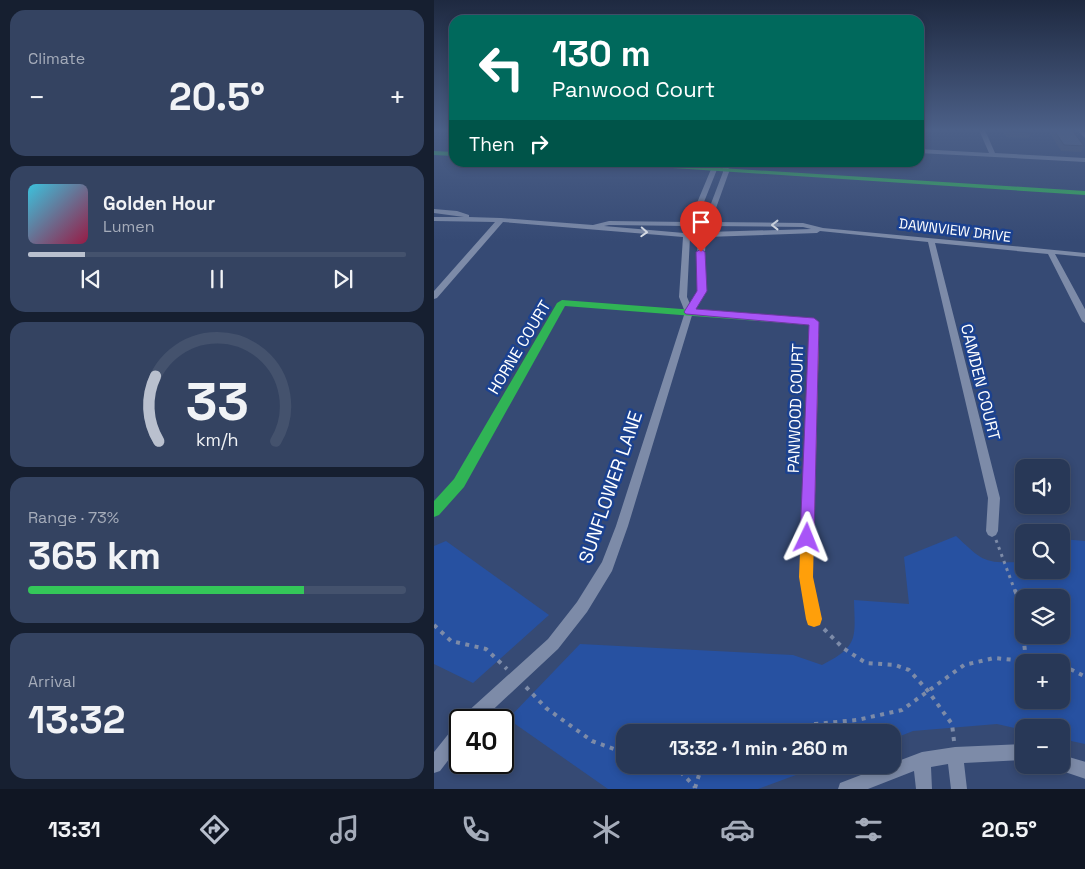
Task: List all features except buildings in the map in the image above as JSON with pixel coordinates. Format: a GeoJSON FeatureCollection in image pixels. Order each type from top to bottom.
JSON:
{"type":"FeatureCollection","features":[{"type":"Feature","properties":{"kind":"street"},"geometry":{"type":"LineString","coordinates":[[689,312],[683,297],[686,234],[715,167],[1085,193]]}},
{"type":"Feature","properties":{"kind":"street","name":"SUNFLOWER LANE"},"geometry":{"type":"LineString","coordinates":[[483,709],[553,644],[582,607],[607,566],[622,526],[689,312],[702,291],[701,252],[703,234],[726,167]]}},
{"type":"Feature","properties":{"kind":"street","name":"DAWNVIEW DRIVE"},"geometry":{"type":"LineString","coordinates":[[434,211],[457,212],[470,218]]}},
{"type":"Feature","properties":{"kind":"street","name":"DAWNVIEW DRIVE"},"geometry":{"type":"LineString","coordinates":[[434,219],[470,218],[596,226],[608,230],[686,234],[804,233],[823,230]]}},
{"type":"Feature","properties":{"kind":"street"},"geometry":{"type":"LineString","coordinates":[[434,296],[502,220]]}},
{"type":"Feature","properties":{"kind":"street","name":"DAWNVIEW DRIVE"},"geometry":{"type":"LineString","coordinates":[[596,226],[609,223],[803,225],[823,230],[1052,254],[1085,255]]}},
{"type":"Feature","properties":{"kind":"street","name":"CAMDEN COURT"},"geometry":{"type":"LineString","coordinates":[[931,241],[994,498],[992,531]]}},
{"type":"Feature","properties":{"kind":"street"},"geometry":{"type":"LineString","coordinates":[[1052,254],[1085,321]]}},
{"type":"Feature","properties":{"kind":"street","name":"HORNE COURT"},"geometry":{"type":"LineString","coordinates":[[434,511],[459,483],[562,303],[689,312]]}},
{"type":"Feature","properties":{"kind":"street","name":"PANWOOD COURT"},"geometry":{"type":"LineString","coordinates":[[689,312],[814,322],[806,577],[814,619]]}},
{"type":"Feature","properties":{"kind":"street"},"geometry":{"type":"LineString","coordinates":[[434,766],[449,747]]}},
{"type":"Feature","properties":{"kind":"street"},"geometry":{"type":"LineString","coordinates":[[846,789],[922,760],[955,755],[1015,752]]}},
{"type":"Feature","properties":{"kind":"street"},"geometry":{"type":"LineString","coordinates":[[955,755],[959,789]]}},
{"type":"Feature","properties":{"kind":"street"},"geometry":{"type":"LineString","coordinates":[[922,760],[924,789]]}},
{"type":"Feature","properties":{"kind":"street"},"geometry":{"type":"LineString","coordinates":[[1070,766],[1085,771]]}},
{"type":"Feature","properties":{"kind":"path"},"geometry":{"type":"LineString","coordinates":[[992,531],[1005,560],[1020,604],[1025,654]]}},
{"type":"Feature","properties":{"kind":"path"},"geometry":{"type":"LineString","coordinates":[[814,619],[843,648],[866,663],[894,665],[909,670],[928,691],[952,724],[955,755]]}},
{"type":"Feature","properties":{"kind":"path"},"geometry":{"type":"LineString","coordinates":[[434,626],[451,641],[486,649],[546,708],[592,740],[616,749]]}},
{"type":"Feature","properties":{"kind":"path"},"geometry":{"type":"LineString","coordinates":[[815,724],[857,720],[902,710],[964,666],[994,658],[1015,660]]}},
{"type":"Feature","properties":{"kind":"path"},"geometry":{"type":"LineString","coordinates":[[1070,669],[1085,677]]}},
{"type":"Feature","properties":{"kind":"path"},"geometry":{"type":"LineString","coordinates":[[682,774],[695,788]]}},
{"type":"Feature","properties":{"kind":"path"},"geometry":{"type":"LineString","coordinates":[[695,788],[699,774]]}},
{"type":"Feature","properties":{"kind":"shaded area"},"geometry":{"type":"Polygon","coordinates":[[[956,536],[983,558],[997,562],[1015,562],[1015,579],[1070,579],[1070,540],[1085,541],[1085,744],[1070,741],[1070,719],[1015,719],[1015,728],[997,724],[913,731],[901,736],[901,724],[616,724],[616,774],[799,774],[758,789],[608,789],[514,723],[514,713],[580,644],[793,655],[822,665],[843,652],[852,640],[855,624],[854,600],[909,604],[904,557],[956,536]]]}},
{"type":"Feature","properties":{"kind":"shaded area"},"geometry":{"type":"Polygon","coordinates":[[[446,541],[549,615],[473,683],[434,664],[434,546],[446,541]]]}},
{"type":"Feature","properties":{"kind":"traffic: fast"},"geometry":{"type":"LineString","coordinates":[[665,167],[1086,193]]}},
{"type":"Feature","properties":{"kind":"traffic: fast"},"geometry":{"type":"LineString","coordinates":[[434,511],[459,483],[562,303],[814,322],[814,334]]}},
{"type":"Feature","properties":{"kind":"traffic: slow"},"geometry":{"type":"LineString","coordinates":[[814,334],[806,577],[814,619]]}},
{"type":"Feature","properties":{"kind":"route"},"geometry":{"type":"LineString","coordinates":[[701,252],[702,291],[689,312],[814,322],[807,538]]}}]}
